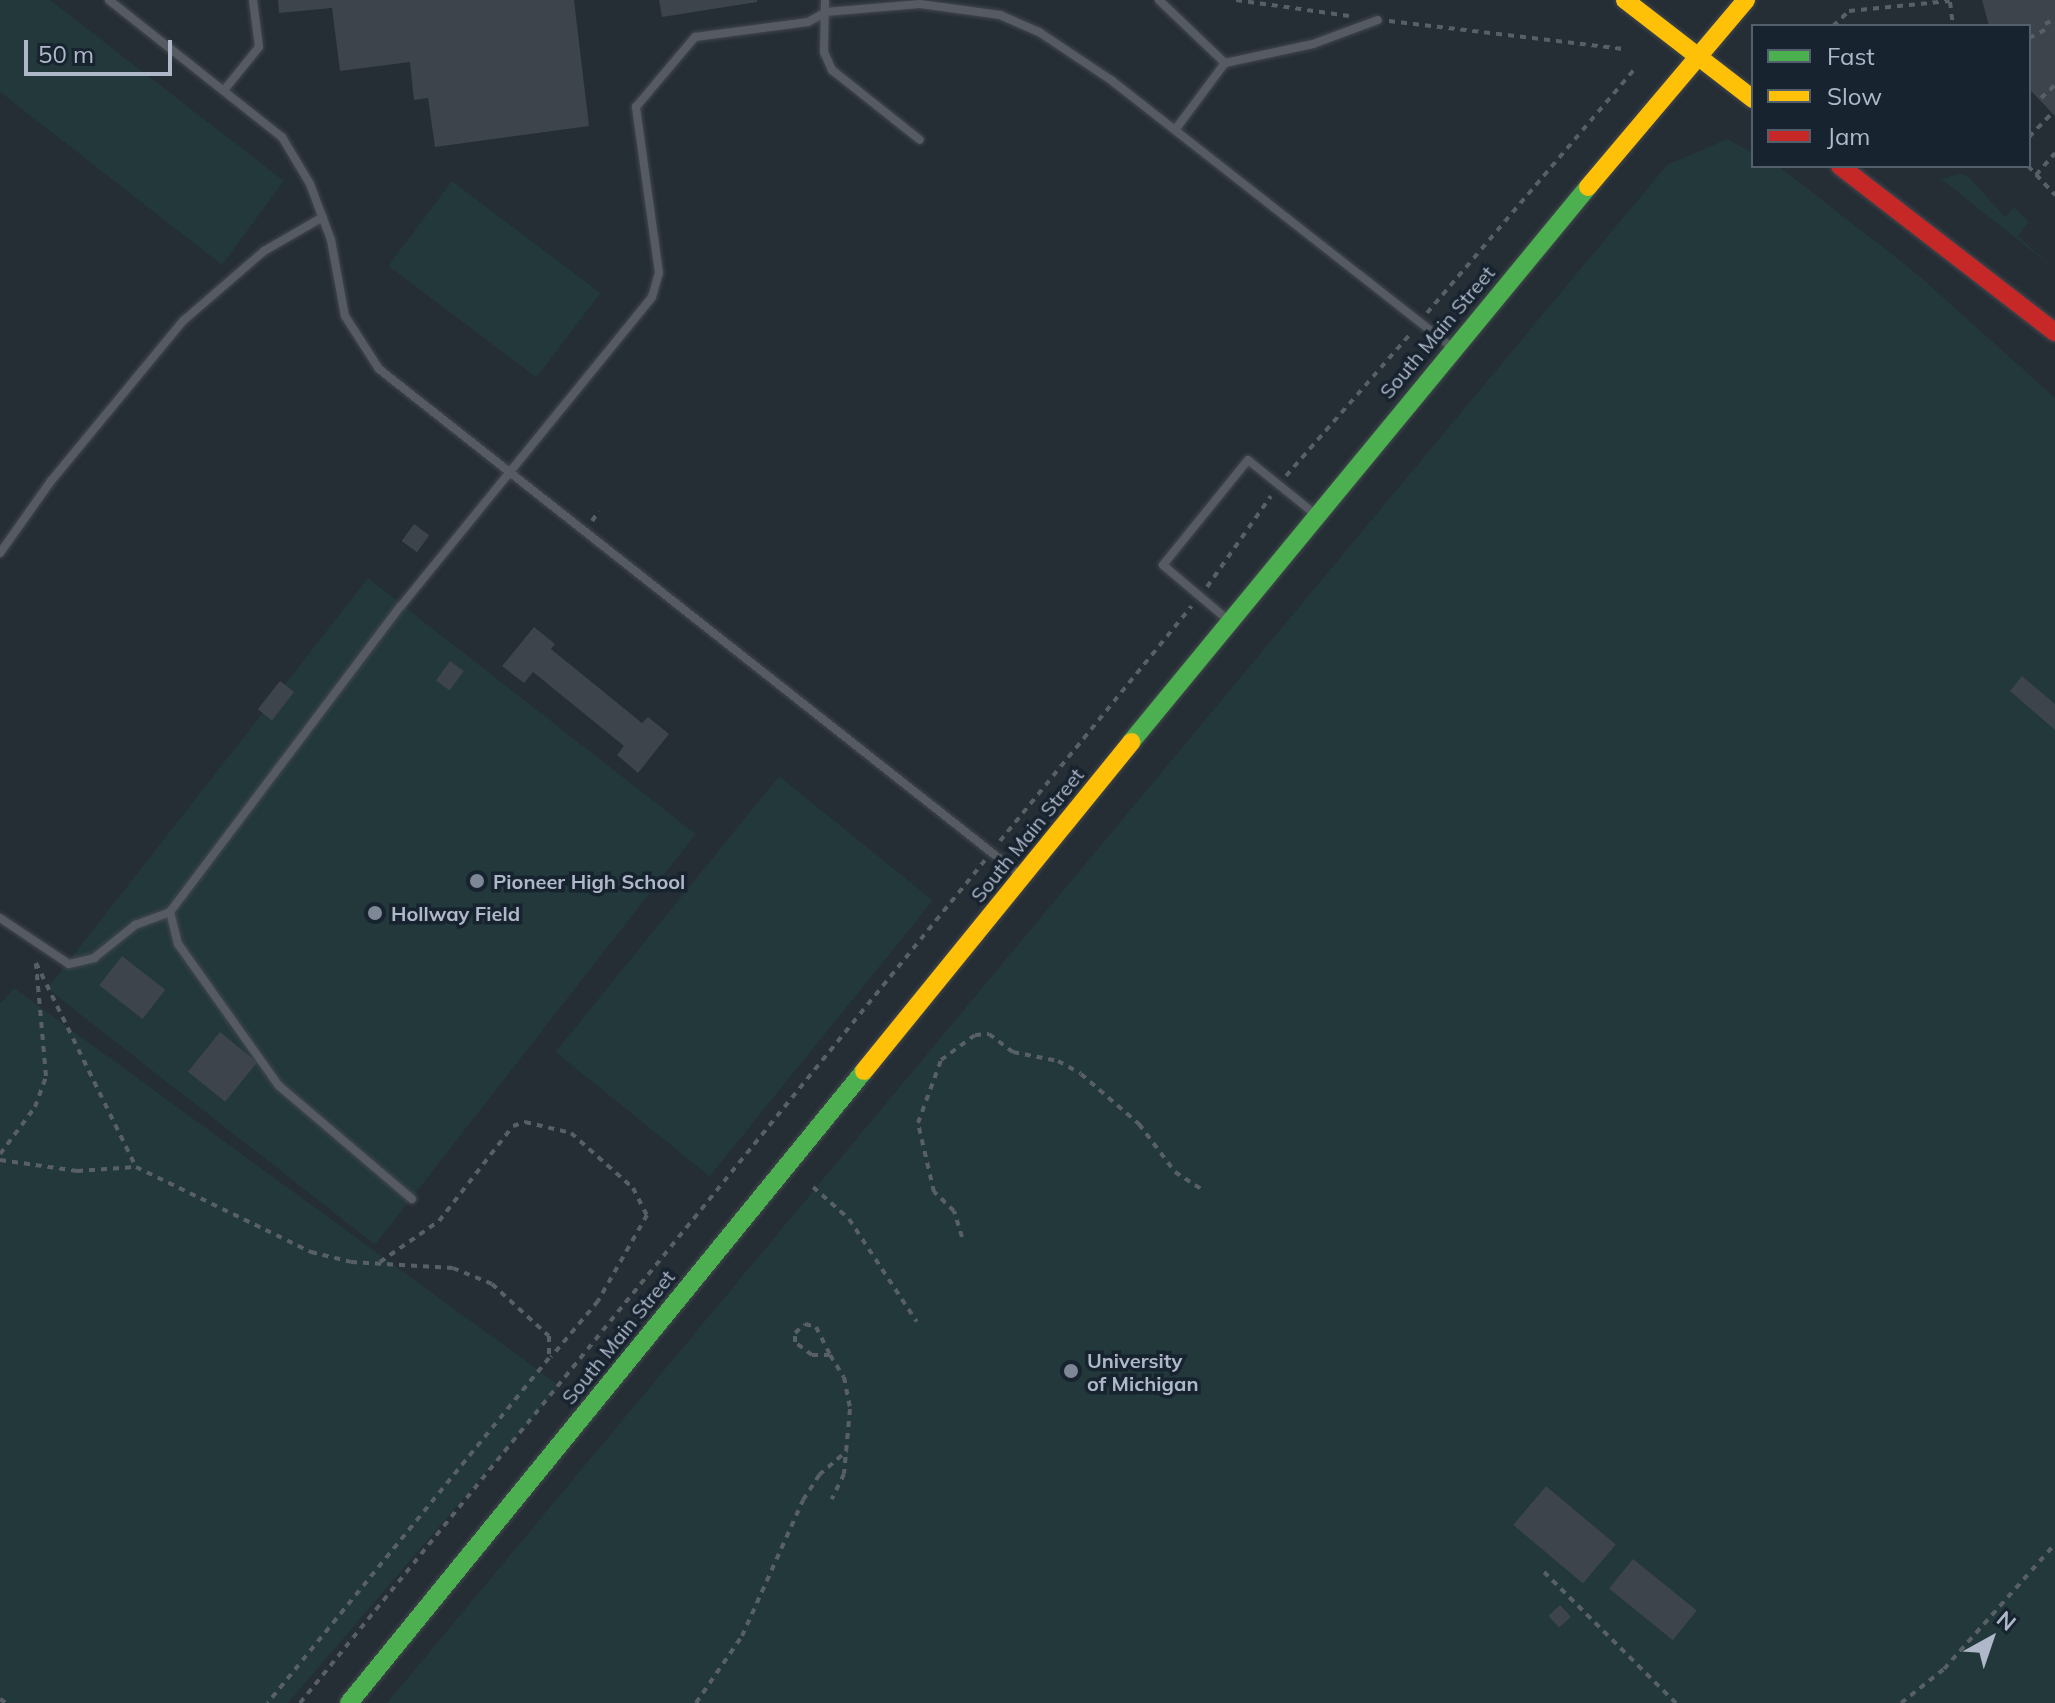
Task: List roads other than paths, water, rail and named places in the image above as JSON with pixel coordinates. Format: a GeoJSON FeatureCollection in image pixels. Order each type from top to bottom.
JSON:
{"type":"FeatureCollection","features":[{"type":"Feature","properties":{"kind":"main road"},"geometry":{"type":"LineString","coordinates":[[1625,0],[1751,97]]}},
{"type":"Feature","properties":{"kind":"main road","name":"South Main Street"},"geometry":{"type":"LineString","coordinates":[[349,1703],[1452,348],[1746,0]]}},
{"type":"Feature","properties":{"kind":"main road"},"geometry":{"type":"LineString","coordinates":[[1843,168],[2055,332]]}},
{"type":"Feature","properties":{"kind":"lane"},"geometry":{"type":"LineString","coordinates":[[109,0],[282,137],[323,217],[345,316],[358,342],[379,369],[507,474],[1022,876]]}},
{"type":"Feature","properties":{"kind":"lane"},"geometry":{"type":"LineString","coordinates":[[225,89],[259,47],[253,0]]}},
{"type":"Feature","properties":{"kind":"lane"},"geometry":{"type":"LineString","coordinates":[[825,0],[824,52],[832,70],[920,140]]}},
{"type":"Feature","properties":{"kind":"lane"},"geometry":{"type":"LineString","coordinates":[[1159,0],[1225,63]]}},
{"type":"Feature","properties":{"kind":"lane"},"geometry":{"type":"LineString","coordinates":[[0,918],[69,964],[94,958],[135,925],[170,912],[507,474],[652,297],[659,273],[636,107],[695,37],[808,22],[826,12],[920,4],[1000,15],[1039,32],[1175,130],[1452,348]]}},
{"type":"Feature","properties":{"kind":"lane"},"geometry":{"type":"LineString","coordinates":[[1175,130],[1225,63],[1313,44],[1378,20]]}},
{"type":"Feature","properties":{"kind":"lane"},"geometry":{"type":"LineString","coordinates":[[0,553],[51,481],[183,321],[264,251],[323,217]]}},
{"type":"Feature","properties":{"kind":"lane"},"geometry":{"type":"LineString","coordinates":[[1229,621],[1163,565],[1248,460],[1316,514]]}},
{"type":"Feature","properties":{"kind":"lane"},"geometry":{"type":"LineString","coordinates":[[170,912],[178,944],[279,1086],[412,1199]]}},
{"type":"Feature","properties":{"kind":"place","name":"Pioneer High School"},"geometry":{"type":"Point","coordinates":[477,881]}},
{"type":"Feature","properties":{"kind":"place","name":"Hollway Field"},"geometry":{"type":"Point","coordinates":[375,913]}},
{"type":"Feature","properties":{"kind":"place","name":"University of Michigan"},"geometry":{"type":"Point","coordinates":[1071,1371]}}]}
